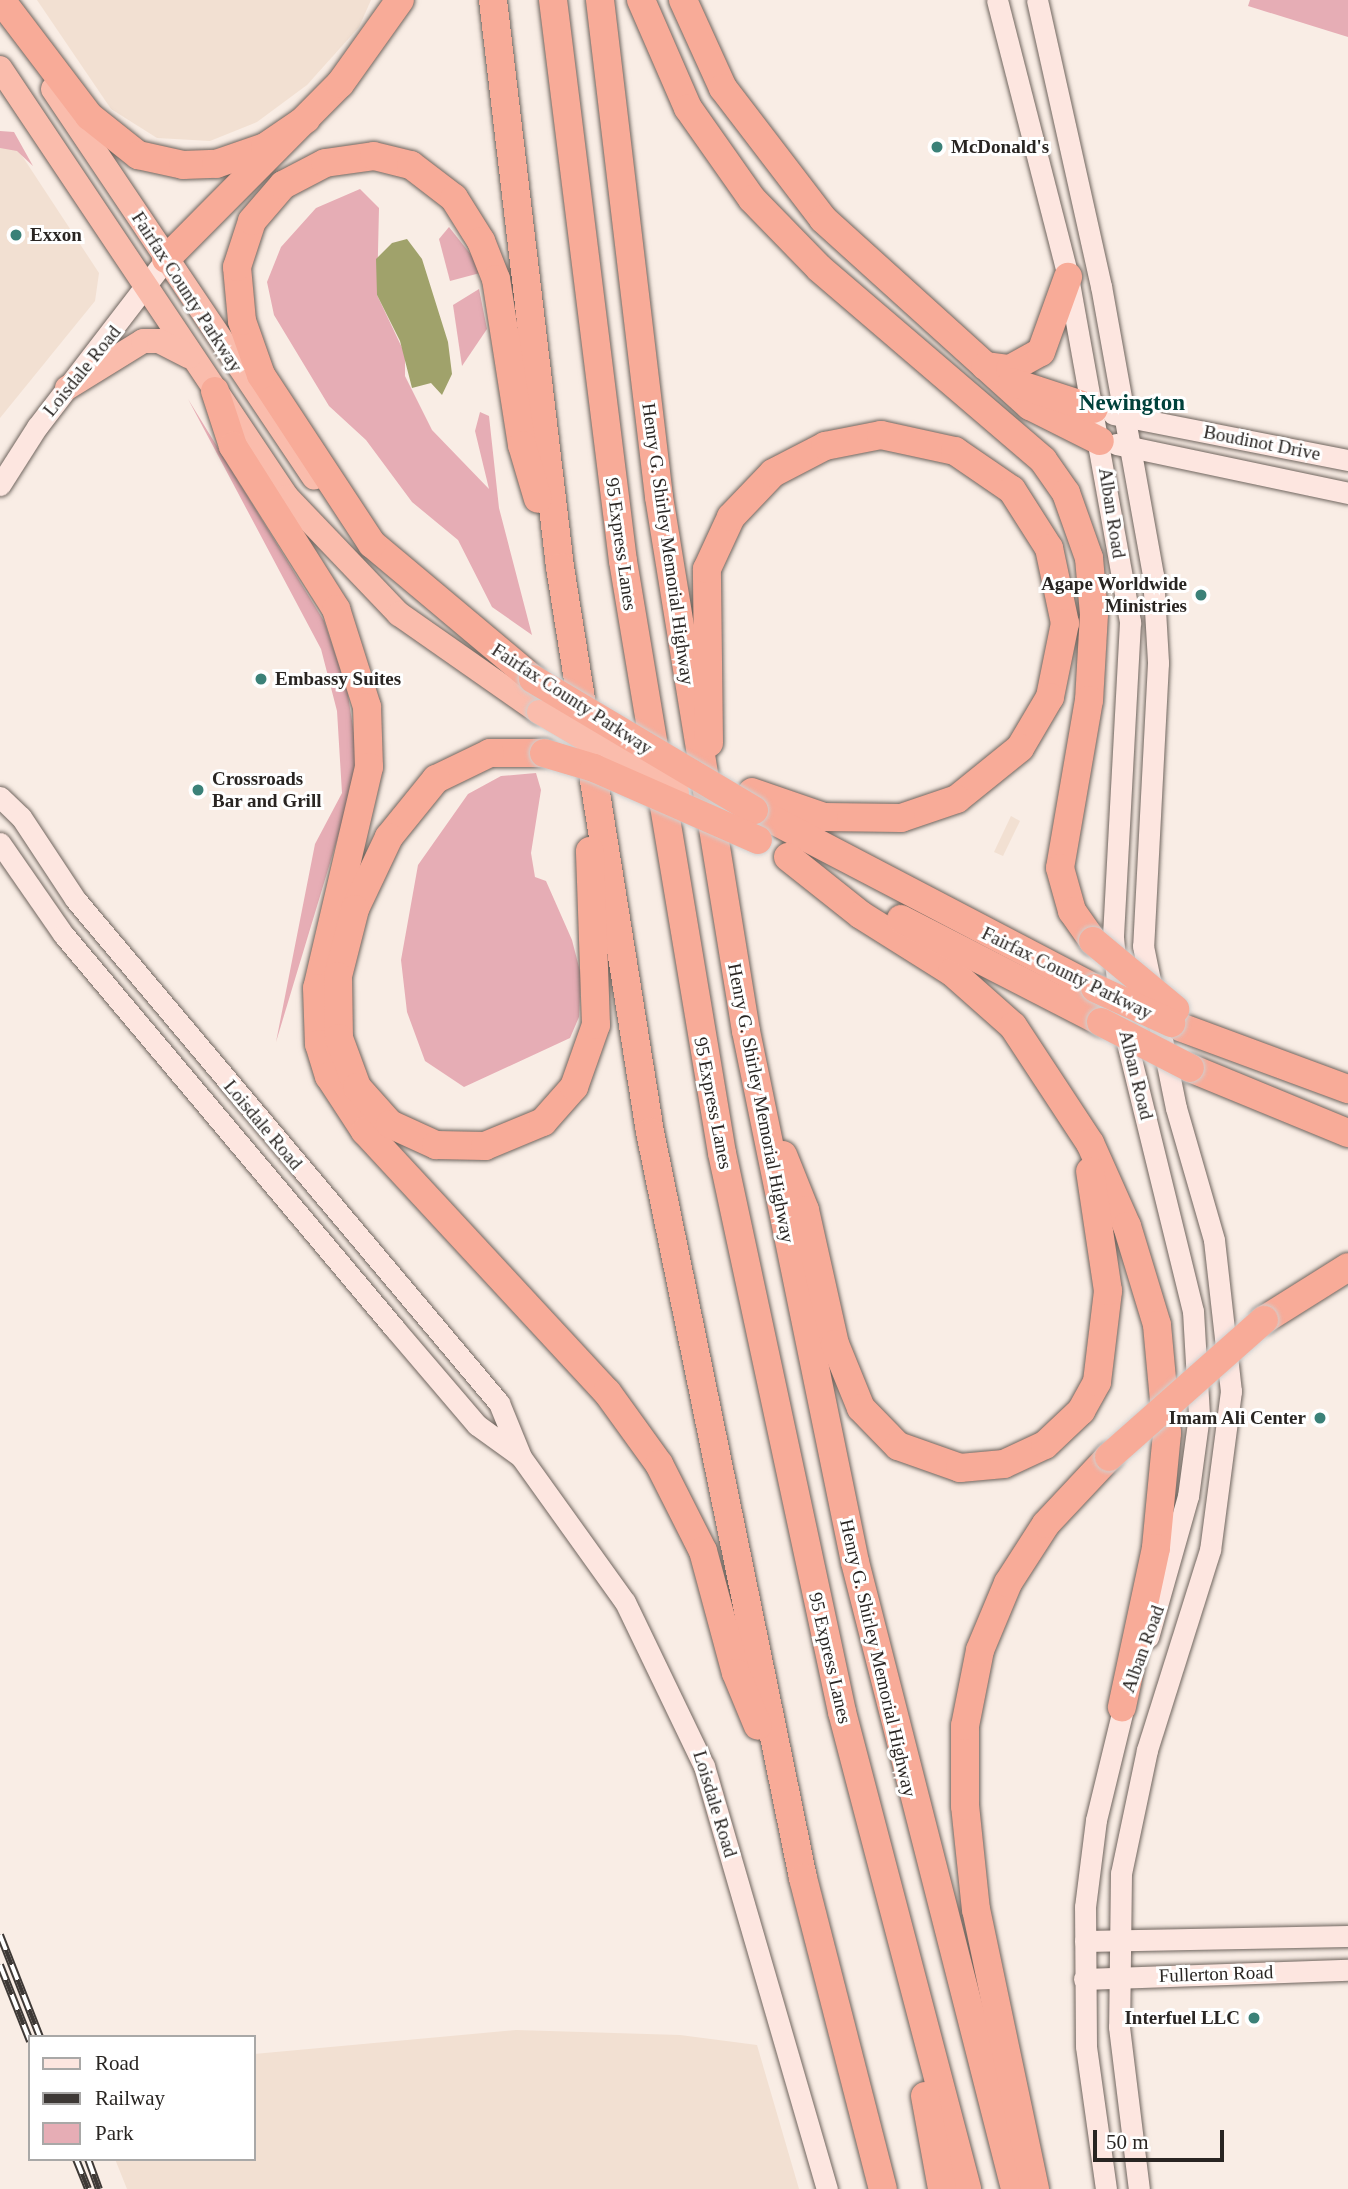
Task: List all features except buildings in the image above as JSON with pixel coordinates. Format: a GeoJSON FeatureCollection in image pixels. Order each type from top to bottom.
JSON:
{"type":"FeatureCollection","features":[{"type":"Feature","properties":{"kind":"highway"},"geometry":{"type":"LineString","coordinates":[[1,0],[89,116],[138,155],[183,165],[216,164],[265,147],[306,119]]}},
{"type":"Feature","properties":{"kind":"highway","name":"Fairfax County Parkway"},"geometry":{"type":"LineString","coordinates":[[1,0],[166,259],[289,445],[372,544],[533,679],[636,743],[753,801],[1095,988],[1171,1023],[1348,1089]]}},
{"type":"Feature","properties":{"kind":"highway"},"geometry":{"type":"LineString","coordinates":[[166,259],[355,66],[400,0]]}},
{"type":"Feature","properties":{"kind":"highway"},"geometry":{"type":"LineString","coordinates":[[493,0],[560,567],[591,782],[670,1239],[787,1794],[883,2189]]}},
{"type":"Feature","properties":{"kind":"highway","name":"95 Express Lanes"},"geometry":{"type":"LineString","coordinates":[[553,0],[613,494],[680,926],[775,1413],[890,1904],[967,2189]]}},
{"type":"Feature","properties":{"kind":"highway","name":"Henry G. Shirley Memorial Highway"},"geometry":{"type":"LineString","coordinates":[[600,0],[652,443],[706,802],[758,1095],[855,1562],[1015,2189]]}},
{"type":"Feature","properties":{"kind":"highway"},"geometry":{"type":"LineString","coordinates":[[641,0],[688,108],[767,217],[1032,450],[1066,493],[1089,558],[1094,614],[1089,700],[1060,868],[1072,911],[1093,941],[1171,1023]]}},
{"type":"Feature","properties":{"kind":"highway"},"geometry":{"type":"LineString","coordinates":[[683,0],[723,88],[791,184],[985,366],[1048,419],[1100,441]]}},
{"type":"Feature","properties":{"kind":"highway","name":"Fairfax County Parkway"},"geometry":{"type":"LineString","coordinates":[[0,68],[268,472],[353,570],[449,653],[539,712],[788,857],[1110,1018],[1189,1068],[1348,1133]]}},
{"type":"Feature","properties":{"kind":"highway"},"geometry":{"type":"LineString","coordinates":[[372,544],[261,375],[237,284],[245,236],[283,185],[325,163],[373,156],[400,160],[433,178],[481,241],[501,301],[522,445],[560,567]]}},
{"type":"Feature","properties":{"kind":"highway"},"geometry":{"type":"LineString","coordinates":[[985,366],[1010,369],[1041,352],[1068,277]]}},
{"type":"Feature","properties":{"kind":"highway"},"geometry":{"type":"LineString","coordinates":[[67,388],[143,341],[159,341],[192,357]]}},
{"type":"Feature","properties":{"kind":"highway"},"geometry":{"type":"LineString","coordinates":[[985,366],[1019,386],[1094,409]]}},
{"type":"Feature","properties":{"kind":"highway"},"geometry":{"type":"LineString","coordinates":[[215,391],[233,446],[336,609],[367,707],[369,768],[317,988],[319,1044],[329,1076],[365,1131],[607,1392],[659,1464],[703,1550],[736,1673],[787,1794]]}},
{"type":"Feature","properties":{"kind":"highway"},"geometry":{"type":"LineString","coordinates":[[706,802],[712,685],[703,588],[716,542],[745,500],[790,461],[861,437],[919,440],[985,468],[1034,518],[1061,583],[1062,661],[1031,734],[975,788],[901,818],[824,817],[753,801]]}},
{"type":"Feature","properties":{"kind":"highway"},"geometry":{"type":"LineString","coordinates":[[591,782],[588,913],[597,1007],[582,1074],[543,1122],[500,1143],[452,1148],[403,1133],[356,1087],[339,1038],[338,976],[355,909],[389,837],[436,779],[489,752],[544,753],[594,768],[758,840]]}},
{"type":"Feature","properties":{"kind":"highway"},"geometry":{"type":"LineString","coordinates":[[788,857],[987,1000],[1029,1047],[1107,1175],[1144,1276],[1166,1402],[1160,1520],[1122,1707]]}},
{"type":"Feature","properties":{"kind":"highway"},"geometry":{"type":"LineString","coordinates":[[758,1095],[805,1210],[830,1328],[861,1408],[898,1446],[960,1468],[1004,1464],[1045,1445],[1081,1410],[1102,1365],[1108,1312],[1103,1237],[1070,1112]]}},
{"type":"Feature","properties":{"kind":"highway"},"geometry":{"type":"LineString","coordinates":[[1035,2189],[976,1910],[965,1806],[965,1726],[981,1650],[1008,1583],[1046,1524],[1109,1457],[1264,1327],[1348,1267]]}},
{"type":"Feature","properties":{"kind":"highway"},"geometry":{"type":"LineString","coordinates":[[1264,1327],[1348,1286]]}},
{"type":"Feature","properties":{"kind":"highway"},"geometry":{"type":"LineString","coordinates":[[890,1904],[942,2189]]}},
{"type":"Feature","properties":{"kind":"main road","name":"Alban Road"},"geometry":{"type":"LineString","coordinates":[[997,0],[1068,277],[1100,441],[1130,622],[1111,902],[1110,1018],[1193,1311],[1199,1415],[1166,1582],[1122,1707],[1096,1820],[1084,1979],[1089,2079],[1106,2189]]}},
{"type":"Feature","properties":{"kind":"main road","name":"Alban Road"},"geometry":{"type":"LineString","coordinates":[[1037,0],[1101,286],[1153,575],[1158,663],[1143,946],[1171,1023],[1214,1240],[1231,1391],[1210,1550],[1139,1782],[1123,1863],[1117,1977],[1139,2189]]}},
{"type":"Feature","properties":{"kind":"main road","name":"Loisdale Road"},"geometry":{"type":"LineString","coordinates":[[0,485],[67,388],[166,259]]}},
{"type":"Feature","properties":{"kind":"main road","name":"Boudinot Drive"},"geometry":{"type":"LineString","coordinates":[[1094,409],[1123,417],[1348,460]]}},
{"type":"Feature","properties":{"kind":"main road","name":"Boudinot Drive"},"geometry":{"type":"LineString","coordinates":[[1100,441],[1348,493]]}},
{"type":"Feature","properties":{"kind":"main road","name":"Loisdale Road"},"geometry":{"type":"LineString","coordinates":[[0,797],[21,817],[75,899],[499,1403],[521,1457]]}},
{"type":"Feature","properties":{"kind":"main road","name":"Loisdale Road"},"geometry":{"type":"LineString","coordinates":[[0,843],[47,915],[459,1404],[521,1457],[619,1592],[689,1727],[827,2189]]}},
{"type":"Feature","properties":{"kind":"main road","name":"Fullerton Road"},"geometry":{"type":"LineString","coordinates":[[1085,1941],[1348,1936]]}},
{"type":"Feature","properties":{"kind":"main road","name":"Fullerton Road"},"geometry":{"type":"LineString","coordinates":[[1084,1979],[1348,1970]]}},
{"type":"Feature","properties":{"kind":"shaded area"},"geometry":{"type":"Polygon","coordinates":[[[37,0],[371,0],[359,27],[307,85],[257,122],[210,141],[157,138],[111,109],[37,0]]]}},
{"type":"Feature","properties":{"kind":"shaded area"},"geometry":{"type":"Polygon","coordinates":[[[0,139],[11,139],[99,273],[95,301],[0,418],[0,139]]]}},
{"type":"Feature","properties":{"kind":"shaded area"},"geometry":{"type":"Polygon","coordinates":[[[407,239],[422,259],[448,342],[452,374],[442,395],[431,383],[412,388],[400,341],[377,295],[376,259],[392,243],[407,239]]]}},
{"type":"Feature","properties":{"kind":"shaded area"},"geometry":{"type":"Polygon","coordinates":[[[1011,816],[1020,821],[1003,856],[994,852],[1011,816]]]}},
{"type":"Feature","properties":{"kind":"shaded area"},"geometry":{"type":"Polygon","coordinates":[[[516,2030],[680,2035],[757,2045],[799,2189],[127,2189],[116,2161],[256,2161],[256,2054],[516,2030]]]}},
{"type":"Feature","properties":{"kind":"green space"},"geometry":{"type":"Polygon","coordinates":[[[1250,0],[1348,0],[1348,37],[1248,6],[1250,0]]]}},
{"type":"Feature","properties":{"kind":"green space"},"geometry":{"type":"Polygon","coordinates":[[[0,131],[14,132],[33,166],[17,151],[0,148],[0,131]]]}},
{"type":"Feature","properties":{"kind":"green space"},"geometry":{"type":"Polygon","coordinates":[[[360,189],[379,208],[377,295],[405,354],[405,376],[432,430],[489,489],[475,431],[480,412],[489,416],[499,508],[532,635],[492,607],[458,540],[412,502],[366,440],[329,406],[274,315],[267,282],[281,247],[316,208],[360,189]]]}},
{"type":"Feature","properties":{"kind":"green space"},"geometry":{"type":"Polygon","coordinates":[[[449,227],[476,261],[480,273],[450,281],[439,239],[449,227]]]}},
{"type":"Feature","properties":{"kind":"green space"},"geometry":{"type":"Polygon","coordinates":[[[479,289],[487,329],[462,366],[453,305],[479,289]]]}},
{"type":"Feature","properties":{"kind":"green space"},"geometry":{"type":"Polygon","coordinates":[[[188,399],[324,621],[347,689],[355,740],[355,775],[276,1042],[315,844],[342,793],[337,711],[321,649],[188,399]]]}},
{"type":"Feature","properties":{"kind":"green space"},"geometry":{"type":"Polygon","coordinates":[[[536,773],[541,790],[531,853],[535,877],[546,881],[572,940],[581,975],[579,1017],[570,1038],[464,1087],[425,1061],[407,1012],[401,960],[418,865],[468,794],[501,776],[536,773]]]}},
{"type":"Feature","properties":{"kind":"railway"},"geometry":{"type":"LineString","coordinates":[[0,1935],[39,2035]]}},
{"type":"Feature","properties":{"kind":"railway"},"geometry":{"type":"LineString","coordinates":[[0,1965],[28,2036]]}},
{"type":"Feature","properties":{"kind":"railway"},"geometry":{"type":"LineString","coordinates":[[77,2161],[88,2189]]}},
{"type":"Feature","properties":{"kind":"railway"},"geometry":{"type":"LineString","coordinates":[[89,2161],[99,2189]]}},
{"type":"Feature","properties":{"kind":"place","name":"McDonald's"},"geometry":{"type":"Point","coordinates":[937,147]}},
{"type":"Feature","properties":{"kind":"place","name":"Exxon"},"geometry":{"type":"Point","coordinates":[16,235]}},
{"type":"Feature","properties":{"kind":"place","name":"Agape Worldwide Ministries"},"geometry":{"type":"Point","coordinates":[1201,595]}},
{"type":"Feature","properties":{"kind":"place","name":"Embassy Suites"},"geometry":{"type":"Point","coordinates":[261,679]}},
{"type":"Feature","properties":{"kind":"place","name":"Crossroads Bar and Grill"},"geometry":{"type":"Point","coordinates":[198,790]}},
{"type":"Feature","properties":{"kind":"place","name":"Imam Ali Center"},"geometry":{"type":"Point","coordinates":[1320,1418]}},
{"type":"Feature","properties":{"kind":"place","name":"Interfuel LLC"},"geometry":{"type":"Point","coordinates":[1254,2018]}},
{"type":"Feature","properties":{"kind":"district","name":"Newington"},"geometry":{"type":"Point","coordinates":[1132,403]}}]}
